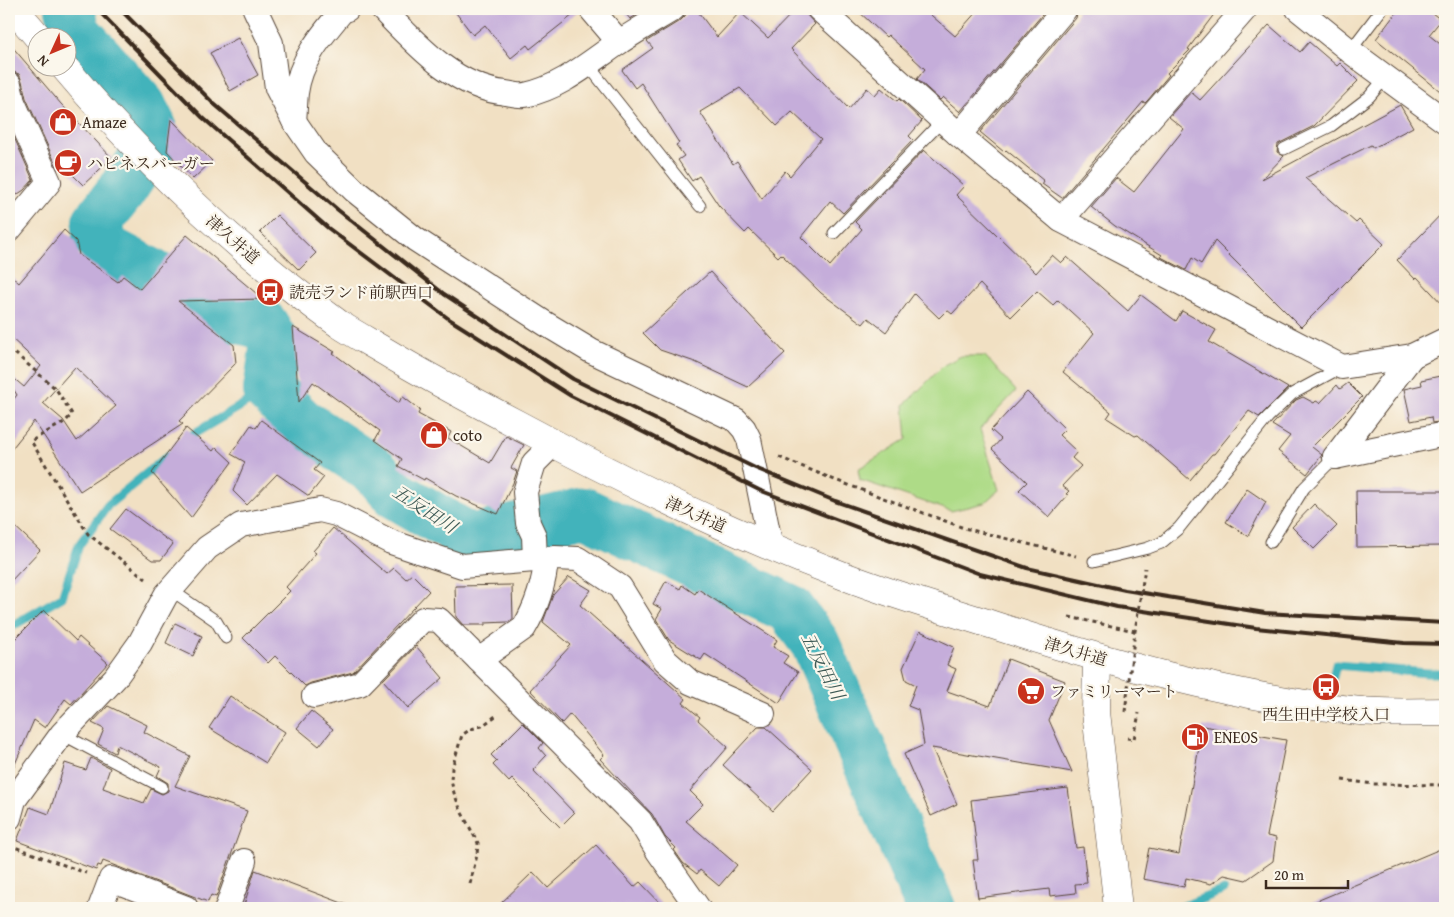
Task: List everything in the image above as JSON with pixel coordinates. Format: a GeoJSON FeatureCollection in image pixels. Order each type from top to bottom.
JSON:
{"type":"FeatureCollection","features":[{"type":"Feature","properties":{"kind":"main road"},"geometry":{"type":"LineString","coordinates":[[14,9],[30,28]]}},
{"type":"Feature","properties":{"kind":"main road","name":"津久井道"},"geometry":{"type":"LineString","coordinates":[[74,78],[132,144],[194,205],[280,280],[344,327],[412,368],[650,493],[771,547],[847,577],[894,594],[1098,658],[1198,684],[1275,700],[1355,711],[1445,712]]}},
{"type":"Feature","properties":{"kind":"main road"},"geometry":{"type":"LineString","coordinates":[[1098,658],[1096,712],[1118,908]]}},
{"type":"Feature","properties":{"kind":"street"},"geometry":{"type":"LineString","coordinates":[[9,14],[14,9]]}},
{"type":"Feature","properties":{"kind":"street"},"geometry":{"type":"LineString","coordinates":[[255,9],[271,43],[277,88],[294,121],[316,153],[354,190],[415,240],[591,351],[736,420],[744,429],[749,439],[771,547]]}},
{"type":"Feature","properties":{"kind":"street"},"geometry":{"type":"LineString","coordinates":[[294,121],[296,92],[310,51],[324,32],[346,9]]}},
{"type":"Feature","properties":{"kind":"street"},"geometry":{"type":"LineString","coordinates":[[382,9],[442,67],[468,83],[493,92],[523,95],[551,86],[588,65],[619,42],[673,9]]}},
{"type":"Feature","properties":{"kind":"street"},"geometry":{"type":"LineString","coordinates":[[591,9],[619,42]]}},
{"type":"Feature","properties":{"kind":"street"},"geometry":{"type":"LineString","coordinates":[[819,9],[951,128],[1061,220],[1342,367],[1412,356],[1445,340]]}},
{"type":"Feature","properties":{"kind":"street"},"geometry":{"type":"LineString","coordinates":[[951,128],[1065,9]]}},
{"type":"Feature","properties":{"kind":"street"},"geometry":{"type":"LineString","coordinates":[[1061,220],[1246,9]]}},
{"type":"Feature","properties":{"kind":"street"},"geometry":{"type":"LineString","coordinates":[[1298,9],[1350,51],[1445,121]]}},
{"type":"Feature","properties":{"kind":"street"},"geometry":{"type":"LineString","coordinates":[[9,84],[13,102],[49,182],[9,230]]}},
{"type":"Feature","properties":{"kind":"street"},"geometry":{"type":"LineString","coordinates":[[1335,457],[1412,356]]}},
{"type":"Feature","properties":{"kind":"street"},"geometry":{"type":"LineString","coordinates":[[1335,457],[1445,434]]}},
{"type":"Feature","properties":{"kind":"street"},"geometry":{"type":"LineString","coordinates":[[479,660],[524,628],[546,575],[531,530],[524,492],[534,463],[548,449],[550,442]]}},
{"type":"Feature","properties":{"kind":"street"},"geometry":{"type":"LineString","coordinates":[[9,818],[14,800],[62,734],[115,678],[140,643],[169,592],[207,548],[241,525],[320,510],[336,514],[392,542],[462,566],[578,559],[620,587],[665,660],[690,682],[763,714]]}},
{"type":"Feature","properties":{"kind":"street"},"geometry":{"type":"LineString","coordinates":[[314,696],[360,684],[423,619],[439,620],[640,821],[698,908]]}},
{"type":"Feature","properties":{"kind":"street"},"geometry":{"type":"LineString","coordinates":[[227,908],[244,861]]}},
{"type":"Feature","properties":{"kind":"street"},"geometry":{"type":"LineString","coordinates":[[100,908],[111,878],[186,908]]}},
{"type":"Feature","properties":{"kind":"lane"},"geometry":{"type":"LineString","coordinates":[[1350,51],[1382,9]]}},
{"type":"Feature","properties":{"kind":"lane"},"geometry":{"type":"LineString","coordinates":[[588,65],[700,206]]}},
{"type":"Feature","properties":{"kind":"lane"},"geometry":{"type":"LineString","coordinates":[[1284,150],[1331,126],[1369,97],[1386,77]]}},
{"type":"Feature","properties":{"kind":"lane"},"geometry":{"type":"LineString","coordinates":[[834,233],[951,128]]}},
{"type":"Feature","properties":{"kind":"lane"},"geometry":{"type":"LineString","coordinates":[[1094,561],[1148,548],[1160,543],[1179,528],[1268,417],[1292,394],[1342,367]]}},
{"type":"Feature","properties":{"kind":"lane"},"geometry":{"type":"LineString","coordinates":[[1271,542],[1304,488],[1335,457]]}},
{"type":"Feature","properties":{"kind":"lane"},"geometry":{"type":"LineString","coordinates":[[169,592],[216,621],[226,638]]}},
{"type":"Feature","properties":{"kind":"lane"},"geometry":{"type":"LineString","coordinates":[[62,734],[162,787]]}},
{"type":"Feature","properties":{"kind":"path"},"geometry":{"type":"LineString","coordinates":[[9,348],[56,389],[72,414],[66,421],[31,441],[88,534],[169,592]]}},
{"type":"Feature","properties":{"kind":"path"},"geometry":{"type":"LineString","coordinates":[[779,457],[964,528],[1094,561]]}},
{"type":"Feature","properties":{"kind":"path"},"geometry":{"type":"LineString","coordinates":[[1124,721],[1134,631],[1145,568]]}},
{"type":"Feature","properties":{"kind":"path"},"geometry":{"type":"LineString","coordinates":[[1069,617],[1134,631]]}},
{"type":"Feature","properties":{"kind":"path"},"geometry":{"type":"LineString","coordinates":[[470,884],[478,843],[454,793],[451,780],[452,768],[462,735],[494,718],[516,697]]}},
{"type":"Feature","properties":{"kind":"path"},"geometry":{"type":"LineString","coordinates":[[1122,738],[1134,739],[1139,713]]}},
{"type":"Feature","properties":{"kind":"path"},"geometry":{"type":"LineString","coordinates":[[1342,780],[1373,784],[1445,785]]}},
{"type":"Feature","properties":{"kind":"path"},"geometry":{"type":"LineString","coordinates":[[9,845],[81,871]]}},
{"type":"Feature","properties":{"kind":"green space"},"geometry":{"type":"Polygon","coordinates":[[[961,356],[985,356],[1016,391],[980,429],[999,490],[984,503],[951,511],[860,480],[858,469],[907,439],[904,405],[944,365],[961,356]]]}},
{"type":"Feature","properties":{"kind":"building"},"geometry":{"type":"Polygon","coordinates":[[[453,9],[578,9],[578,11],[530,49],[527,45],[511,58],[485,25],[473,35],[453,9]]]}},
{"type":"Feature","properties":{"kind":"building"},"geometry":{"type":"Polygon","coordinates":[[[622,9],[647,9],[630,19],[622,9]]]}},
{"type":"Feature","properties":{"kind":"building"},"geometry":{"type":"Polygon","coordinates":[[[687,9],[696,9],[717,37],[740,12],[768,38],[796,9],[806,9],[806,14],[815,24],[791,49],[849,109],[867,88],[875,95],[881,88],[897,101],[899,99],[922,121],[909,136],[913,140],[843,213],[830,201],[801,237],[830,266],[862,229],[855,222],[924,150],[964,186],[956,195],[1036,273],[1052,255],[1061,263],[1067,257],[1128,311],[1141,295],[1176,321],[1182,311],[1216,330],[1209,342],[1288,388],[1259,417],[1249,411],[1190,480],[1138,435],[1135,436],[1107,418],[1111,412],[1063,372],[1094,333],[1058,300],[1053,305],[1037,291],[1011,317],[980,284],[952,314],[947,310],[939,318],[914,294],[886,332],[868,318],[863,324],[821,293],[781,254],[778,257],[749,229],[745,233],[719,206],[699,176],[692,181],[678,160],[684,156],[676,145],[679,143],[641,83],[635,88],[622,70],[653,48],[647,41],[685,16],[687,9]],[[740,88],[700,112],[733,164],[737,161],[762,199],[785,171],[790,176],[821,139],[792,112],[777,126],[740,88]]]}},
{"type":"Feature","properties":{"kind":"building"},"geometry":{"type":"Polygon","coordinates":[[[856,9],[924,9],[955,36],[979,9],[1047,9],[960,112],[943,97],[940,100],[917,79],[925,69],[856,9]]]}},
{"type":"Feature","properties":{"kind":"building"},"geometry":{"type":"Polygon","coordinates":[[[1078,9],[1218,9],[1188,49],[1190,50],[1167,73],[1169,75],[1148,100],[1145,103],[1143,102],[1062,198],[1042,184],[1044,181],[1006,150],[1004,152],[980,132],[1076,18],[1078,9]]]}},
{"type":"Feature","properties":{"kind":"building"},"geometry":{"type":"Polygon","coordinates":[[[1399,9],[1427,9],[1441,20],[1429,35],[1445,48],[1445,95],[1376,39],[1399,9]]]}},
{"type":"Feature","properties":{"kind":"building"},"geometry":{"type":"Polygon","coordinates":[[[1269,25],[1300,52],[1309,42],[1337,66],[1340,63],[1358,81],[1314,126],[1278,144],[1277,152],[1284,156],[1262,179],[1400,105],[1413,127],[1373,148],[1371,145],[1305,178],[1356,223],[1359,220],[1384,244],[1301,327],[1215,241],[1201,264],[1192,258],[1186,270],[1161,257],[1162,255],[1115,226],[1091,207],[1116,178],[1134,192],[1184,129],[1169,117],[1191,92],[1200,100],[1269,25]]]}},
{"type":"Feature","properties":{"kind":"building"},"geometry":{"type":"Polygon","coordinates":[[[238,38],[258,75],[230,91],[210,53],[238,38]]]}},
{"type":"Feature","properties":{"kind":"building"},"geometry":{"type":"Polygon","coordinates":[[[9,43],[28,65],[28,78],[39,78],[112,158],[83,185],[64,166],[58,169],[26,98],[19,74],[11,71],[9,66],[9,43]]]}},
{"type":"Feature","properties":{"kind":"building"},"geometry":{"type":"Polygon","coordinates":[[[171,119],[212,161],[193,179],[167,151],[171,119]]]}},
{"type":"Feature","properties":{"kind":"building"},"geometry":{"type":"Polygon","coordinates":[[[9,126],[33,180],[24,190],[9,200],[9,126]]]}},
{"type":"Feature","properties":{"kind":"building"},"geometry":{"type":"Polygon","coordinates":[[[1445,210],[1445,307],[1417,277],[1415,279],[1397,260],[1445,210]]]}},
{"type":"Feature","properties":{"kind":"building"},"geometry":{"type":"Polygon","coordinates":[[[277,215],[316,253],[299,270],[260,232],[277,215]]]}},
{"type":"Feature","properties":{"kind":"building"},"geometry":{"type":"Polygon","coordinates":[[[64,230],[76,241],[79,255],[118,282],[123,276],[140,289],[187,235],[263,299],[178,301],[234,345],[236,363],[179,421],[183,424],[80,491],[34,421],[9,452],[9,405],[17,395],[9,382],[9,378],[11,376],[24,387],[41,366],[9,336],[9,274],[19,283],[64,230]],[[75,367],[43,403],[63,420],[77,441],[116,406],[75,367]]]}},
{"type":"Feature","properties":{"kind":"building"},"geometry":{"type":"Polygon","coordinates":[[[710,272],[785,353],[748,387],[695,362],[660,350],[643,333],[710,272]]]}},
{"type":"Feature","properties":{"kind":"building"},"geometry":{"type":"Polygon","coordinates":[[[293,327],[335,352],[333,353],[399,403],[402,396],[420,410],[418,414],[451,432],[448,438],[490,463],[506,436],[524,445],[511,468],[517,471],[498,514],[456,496],[425,478],[424,480],[398,466],[402,459],[375,440],[380,431],[313,382],[299,402],[293,327]]]}},
{"type":"Feature","properties":{"kind":"building"},"geometry":{"type":"Polygon","coordinates":[[[1445,375],[1445,421],[1432,423],[1431,417],[1411,421],[1404,389],[1422,385],[1421,380],[1445,375]]]}},
{"type":"Feature","properties":{"kind":"building"},"geometry":{"type":"Polygon","coordinates":[[[1348,383],[1362,397],[1312,447],[1322,455],[1307,474],[1278,451],[1290,436],[1272,425],[1296,400],[1303,397],[1314,403],[1316,401],[1320,403],[1337,385],[1340,389],[1348,383]]]}},
{"type":"Feature","properties":{"kind":"building"},"geometry":{"type":"Polygon","coordinates":[[[1027,392],[1065,429],[1059,435],[1077,452],[1072,458],[1081,466],[1062,486],[1069,491],[1066,494],[1068,495],[1049,517],[1019,490],[1027,482],[992,449],[1001,439],[991,430],[1027,392]]]}},
{"type":"Feature","properties":{"kind":"building"},"geometry":{"type":"Polygon","coordinates":[[[261,420],[320,463],[314,470],[324,477],[309,496],[277,474],[247,505],[233,491],[245,462],[231,454],[251,425],[256,428],[261,420]]]}},
{"type":"Feature","properties":{"kind":"building"},"geometry":{"type":"Polygon","coordinates":[[[186,428],[213,451],[216,447],[232,462],[191,518],[152,473],[186,428]]]}},
{"type":"Feature","properties":{"kind":"building"},"geometry":{"type":"Polygon","coordinates":[[[1247,489],[1266,502],[1248,536],[1226,522],[1247,489]]]}},
{"type":"Feature","properties":{"kind":"building"},"geometry":{"type":"Polygon","coordinates":[[[1356,491],[1445,491],[1445,546],[1357,547],[1356,491]]]}},
{"type":"Feature","properties":{"kind":"building"},"geometry":{"type":"Polygon","coordinates":[[[1314,504],[1337,526],[1314,549],[1292,527],[1314,504]]]}},
{"type":"Feature","properties":{"kind":"building"},"geometry":{"type":"Polygon","coordinates":[[[126,509],[173,544],[161,560],[152,560],[110,529],[126,509]]]}},
{"type":"Feature","properties":{"kind":"building"},"geometry":{"type":"Polygon","coordinates":[[[9,521],[40,550],[9,583],[9,521]]]}},
{"type":"Feature","properties":{"kind":"building"},"geometry":{"type":"Polygon","coordinates":[[[333,528],[387,574],[394,568],[406,579],[412,574],[429,591],[353,672],[305,686],[275,656],[268,663],[243,638],[290,591],[286,587],[316,553],[313,551],[333,528]]]}},
{"type":"Feature","properties":{"kind":"building"},"geometry":{"type":"Polygon","coordinates":[[[569,577],[591,590],[580,605],[686,699],[683,703],[700,717],[698,720],[728,747],[690,791],[703,804],[686,821],[737,865],[719,886],[700,870],[697,874],[683,863],[674,850],[676,848],[665,837],[652,814],[600,759],[604,755],[570,714],[562,723],[530,690],[571,645],[543,622],[553,595],[569,577]]]}},
{"type":"Feature","properties":{"kind":"building"},"geometry":{"type":"Polygon","coordinates":[[[666,581],[680,589],[682,585],[695,594],[698,589],[777,640],[773,647],[788,656],[783,663],[798,672],[779,703],[705,654],[701,660],[669,640],[656,619],[662,609],[653,604],[666,581]]]}},
{"type":"Feature","properties":{"kind":"building"},"geometry":{"type":"Polygon","coordinates":[[[512,585],[513,619],[508,622],[463,625],[456,617],[455,586],[512,585]]]}},
{"type":"Feature","properties":{"kind":"building"},"geometry":{"type":"Polygon","coordinates":[[[44,610],[76,641],[79,637],[108,663],[71,704],[65,699],[45,728],[34,720],[9,778],[9,645],[44,610]]]}},
{"type":"Feature","properties":{"kind":"building"},"geometry":{"type":"Polygon","coordinates":[[[175,623],[202,636],[193,656],[166,643],[175,623]]]}},
{"type":"Feature","properties":{"kind":"building"},"geometry":{"type":"Polygon","coordinates":[[[920,631],[954,647],[947,665],[956,669],[947,691],[990,706],[1008,659],[1065,681],[1049,720],[1072,772],[932,748],[957,804],[931,816],[904,754],[924,745],[918,710],[908,706],[916,685],[906,680],[903,668],[920,631]]]}},
{"type":"Feature","properties":{"kind":"building"},"geometry":{"type":"Polygon","coordinates":[[[416,646],[443,678],[408,708],[383,680],[416,646]]]}},
{"type":"Feature","properties":{"kind":"building"},"geometry":{"type":"Polygon","coordinates":[[[230,696],[285,732],[266,763],[209,728],[230,696]]]}},
{"type":"Feature","properties":{"kind":"building"},"geometry":{"type":"Polygon","coordinates":[[[108,706],[147,725],[144,732],[190,756],[175,786],[247,811],[216,897],[211,895],[208,902],[103,861],[96,870],[17,841],[30,807],[49,814],[65,763],[86,770],[91,758],[110,768],[103,788],[144,803],[151,789],[162,794],[168,791],[168,783],[157,776],[161,767],[117,745],[115,753],[98,744],[104,729],[92,723],[108,706]]]}},
{"type":"Feature","properties":{"kind":"building"},"geometry":{"type":"Polygon","coordinates":[[[311,711],[333,729],[319,746],[297,728],[311,711]]]}},
{"type":"Feature","properties":{"kind":"building"},"geometry":{"type":"Polygon","coordinates":[[[523,723],[543,743],[539,748],[546,756],[533,770],[574,813],[560,827],[512,779],[509,782],[493,765],[497,761],[491,755],[523,723]]]}},
{"type":"Feature","properties":{"kind":"building"},"geometry":{"type":"Polygon","coordinates":[[[1203,726],[1286,740],[1267,836],[1276,838],[1273,861],[1246,880],[1224,875],[1211,884],[1186,878],[1184,887],[1143,879],[1149,848],[1179,854],[1203,726]]]}},
{"type":"Feature","properties":{"kind":"building"},"geometry":{"type":"Polygon","coordinates":[[[758,727],[766,727],[812,769],[773,811],[723,765],[758,727]]]}},
{"type":"Feature","properties":{"kind":"building"},"geometry":{"type":"Polygon","coordinates":[[[1068,788],[1076,848],[1083,847],[1087,883],[1075,884],[1076,893],[1050,896],[1049,889],[978,898],[973,860],[978,860],[971,800],[1068,788]]]}},
{"type":"Feature","properties":{"kind":"building"},"geometry":{"type":"Polygon","coordinates":[[[596,845],[634,887],[640,882],[665,908],[496,908],[533,872],[548,888],[596,845]]]}},
{"type":"Feature","properties":{"kind":"building"},"geometry":{"type":"Polygon","coordinates":[[[1445,847],[1445,904],[1436,908],[1300,908],[1445,847]]]}},
{"type":"Feature","properties":{"kind":"building"},"geometry":{"type":"Polygon","coordinates":[[[255,870],[350,906],[349,908],[243,908],[255,870]]]}},
{"type":"Feature","properties":{"kind":"waterway","name":"五反田川"},"geometry":{"type":"LineString","coordinates":[[70,9],[76,32],[141,105],[152,127],[152,144],[122,190],[97,222],[97,236],[110,251],[222,315],[264,325],[275,343],[268,390],[301,422],[376,472],[395,494],[472,539],[584,512],[790,609],[815,643],[931,908]]}},
{"type":"Feature","properties":{"kind":"waterway"},"geometry":{"type":"LineString","coordinates":[[184,442],[195,433],[268,390]]}},
{"type":"Feature","properties":{"kind":"waterway"},"geometry":{"type":"LineString","coordinates":[[9,628],[62,597],[79,545],[108,505],[169,455]]}},
{"type":"Feature","properties":{"kind":"waterway"},"geometry":{"type":"LineString","coordinates":[[1333,677],[1336,665],[1445,673]]}},
{"type":"Feature","properties":{"kind":"waterway"},"geometry":{"type":"LineString","coordinates":[[1179,908],[1224,890]]}},
{"type":"Feature","properties":{"kind":"railway"},"geometry":{"type":"LineString","coordinates":[[97,9],[202,117],[328,228],[449,319],[571,396],[759,490],[980,574],[1117,607],[1256,628],[1404,643],[1445,644]]}},
{"type":"Feature","properties":{"kind":"railway"},"geometry":{"type":"LineString","coordinates":[[120,9],[213,103],[338,210],[444,294],[573,379],[755,468],[835,501],[1027,568],[1125,590],[1265,613],[1445,623]]}},
{"type":"Feature","properties":{"kind":"place","name":"Amaze"},"geometry":{"type":"Point","coordinates":[63,122]}},
{"type":"Feature","properties":{"kind":"place","name":"ハピネスバーガー"},"geometry":{"type":"Point","coordinates":[68,163]}},
{"type":"Feature","properties":{"kind":"place","name":"読売ランド前駅西口"},"geometry":{"type":"Point","coordinates":[270,292]}},
{"type":"Feature","properties":{"kind":"place","name":"coto"},"geometry":{"type":"Point","coordinates":[434,435]}},
{"type":"Feature","properties":{"kind":"place","name":"西生田中学校入口"},"geometry":{"type":"Point","coordinates":[1326,687]}},
{"type":"Feature","properties":{"kind":"place","name":"ファミリーマート"},"geometry":{"type":"Point","coordinates":[1031,691]}},
{"type":"Feature","properties":{"kind":"place","name":"ENEOS"},"geometry":{"type":"Point","coordinates":[1195,737]}}]}
